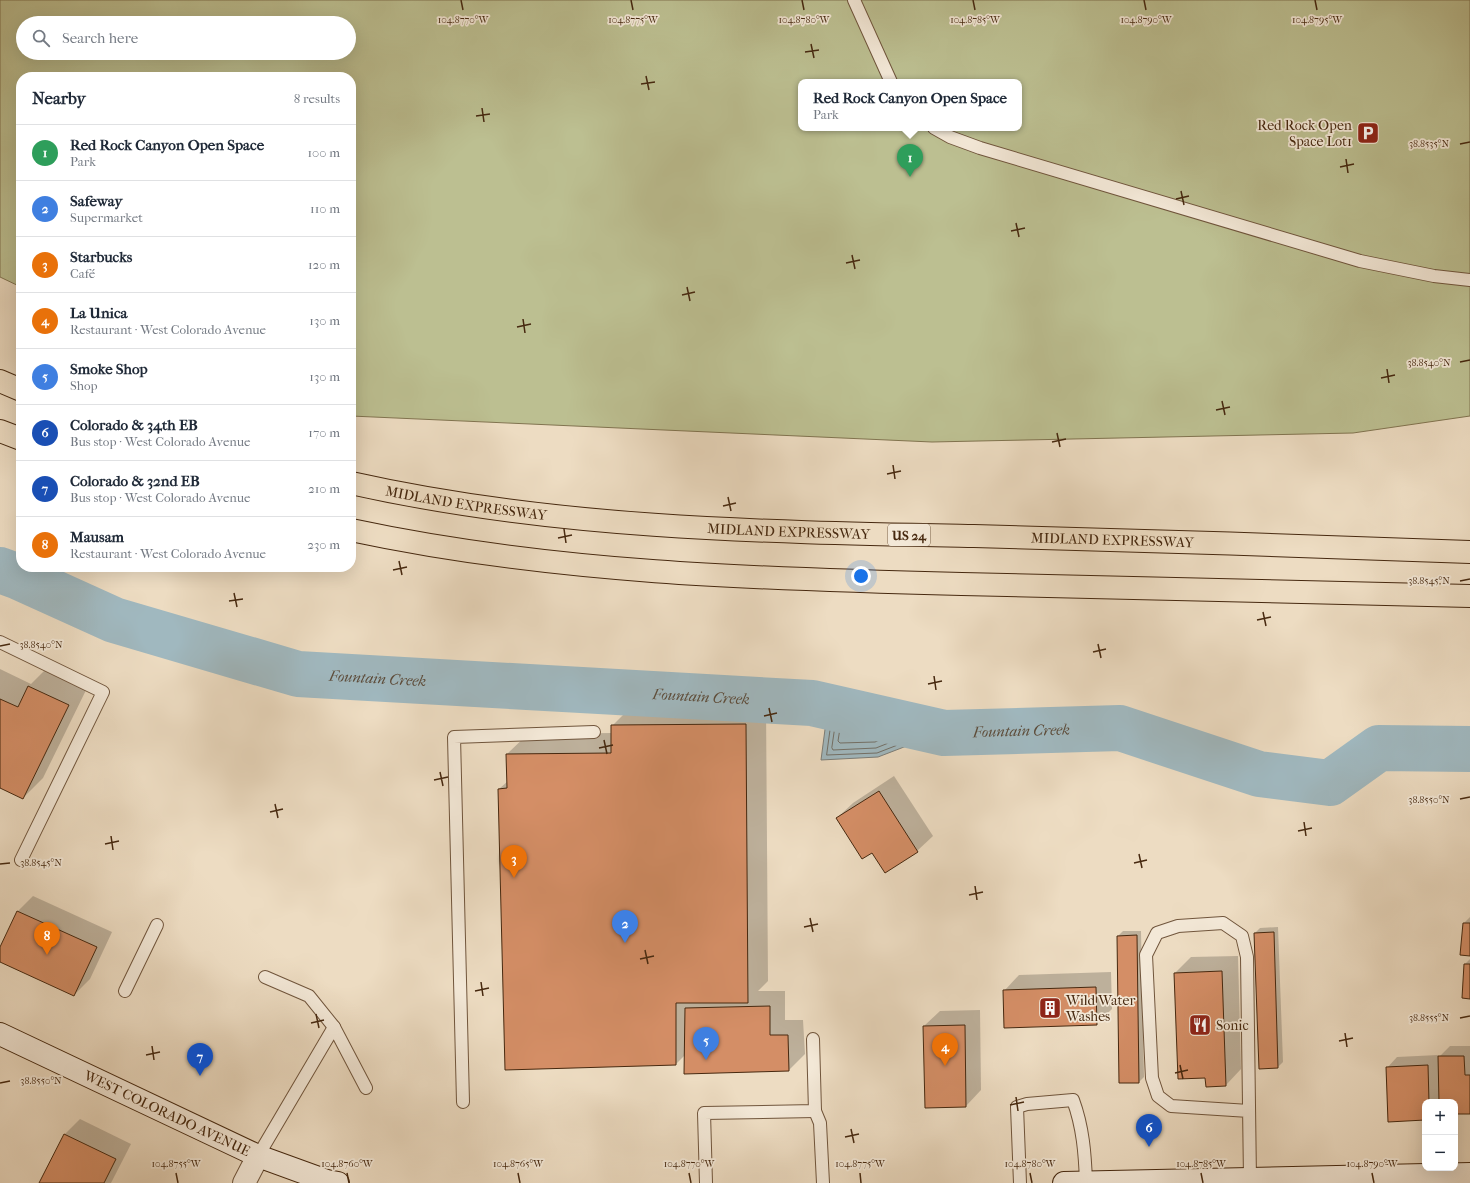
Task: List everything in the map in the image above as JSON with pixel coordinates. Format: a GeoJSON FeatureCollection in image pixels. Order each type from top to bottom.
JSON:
{"type":"FeatureCollection","features":[{"type":"Feature","properties":{"kind":"highway"},"geometry":{"type":"LineString","coordinates":[[0,381],[16,388]]}},
{"type":"Feature","properties":{"kind":"highway"},"geometry":{"type":"LineString","coordinates":[[0,431],[16,437]]}},
{"type":"Feature","properties":{"kind":"highway","name":"MIDLAND EXPRESSWAY"},"geometry":{"type":"LineString","coordinates":[[356,484],[416,496],[547,516],[696,528],[771,532],[1149,540],[1470,552]]}},
{"type":"Feature","properties":{"kind":"highway"},"geometry":{"type":"LineString","coordinates":[[356,531],[402,541],[575,565],[760,578],[1470,596]]}},
{"type":"Feature","properties":{"kind":"main road","name":"WEST COLORADO AVENUE"},"geometry":{"type":"LineString","coordinates":[[0,1034],[258,1156],[331,1182]]}},
{"type":"Feature","properties":{"kind":"main road"},"geometry":{"type":"LineString","coordinates":[[244,1183],[258,1156]]}},
{"type":"Feature","properties":{"kind":"main road"},"geometry":{"type":"LineString","coordinates":[[1064,1183],[1250,1179],[1468,1177]]}},
{"type":"Feature","properties":{"kind":"lane"},"geometry":{"type":"LineString","coordinates":[[854,0],[890,79]]}},
{"type":"Feature","properties":{"kind":"lane"},"geometry":{"type":"LineString","coordinates":[[939,131],[950,137],[980,148],[1360,261],[1434,276],[1470,280]]}},
{"type":"Feature","properties":{"kind":"lane"},"geometry":{"type":"LineString","coordinates":[[0,642],[103,692],[21,860]]}},
{"type":"Feature","properties":{"kind":"lane"},"geometry":{"type":"LineString","coordinates":[[463,1102],[454,737],[594,732]]}},
{"type":"Feature","properties":{"kind":"lane"},"geometry":{"type":"LineString","coordinates":[[1249,1111],[1171,1106],[1158,1096],[1152,1078],[1146,955],[1157,933],[1178,926],[1223,923],[1242,936],[1247,957],[1250,1179]]}},
{"type":"Feature","properties":{"kind":"lane"},"geometry":{"type":"LineString","coordinates":[[125,991],[157,925]]}},
{"type":"Feature","properties":{"kind":"lane"},"geometry":{"type":"LineString","coordinates":[[265,977],[308,996],[334,1027],[366,1088]]}},
{"type":"Feature","properties":{"kind":"lane"},"geometry":{"type":"LineString","coordinates":[[258,1156],[334,1027]]}},
{"type":"Feature","properties":{"kind":"lane"},"geometry":{"type":"LineString","coordinates":[[813,1039],[815,1111],[820,1123],[823,1183]]}},
{"type":"Feature","properties":{"kind":"lane"},"geometry":{"type":"LineString","coordinates":[[1020,1183],[1017,1107],[1027,1104],[1073,1100],[1079,1118],[1084,1151],[1081,1183]]}},
{"type":"Feature","properties":{"kind":"lane"},"geometry":{"type":"LineString","coordinates":[[706,1183],[704,1113],[815,1111]]}},
{"type":"Feature","properties":{"kind":"green space"},"geometry":{"type":"Polygon","coordinates":[[[0,0],[1470,0],[1470,416],[1353,433],[932,442],[356,416],[356,72],[16,72],[16,285],[0,277],[0,0]]]}},
{"type":"Feature","properties":{"kind":"water"},"geometry":{"type":"Polygon","coordinates":[[[830,691],[889,700],[931,721],[930,737],[878,757],[821,760],[830,691]]]}},
{"type":"Feature","properties":{"kind":"building"},"geometry":{"type":"Polygon","coordinates":[[[28,686],[69,705],[23,799],[0,788],[0,699],[18,707],[28,686]]]}},
{"type":"Feature","properties":{"kind":"building"},"geometry":{"type":"Polygon","coordinates":[[[746,724],[748,1003],[676,1003],[676,1065],[505,1070],[498,789],[507,788],[506,754],[611,753],[611,725],[746,724]]]}},
{"type":"Feature","properties":{"kind":"building"},"geometry":{"type":"Polygon","coordinates":[[[879,791],[918,852],[885,873],[872,853],[862,859],[836,818],[879,791]]]}},
{"type":"Feature","properties":{"kind":"building"},"geometry":{"type":"Polygon","coordinates":[[[17,911],[97,947],[74,996],[0,962],[0,947],[17,911]]]}},
{"type":"Feature","properties":{"kind":"building"},"geometry":{"type":"Polygon","coordinates":[[[1463,923],[1470,923],[1470,956],[1460,955],[1463,923]]]}},
{"type":"Feature","properties":{"kind":"building"},"geometry":{"type":"Polygon","coordinates":[[[1274,932],[1278,1068],[1259,1069],[1254,933],[1274,932]]]}},
{"type":"Feature","properties":{"kind":"building"},"geometry":{"type":"Polygon","coordinates":[[[1137,935],[1139,1083],[1119,1083],[1117,936],[1137,935]]]}},
{"type":"Feature","properties":{"kind":"building"},"geometry":{"type":"Polygon","coordinates":[[[1464,964],[1470,964],[1470,999],[1462,998],[1464,964]]]}},
{"type":"Feature","properties":{"kind":"building","name":"Sonic"},"geometry":{"type":"Polygon","coordinates":[[[1222,971],[1226,1086],[1206,1087],[1205,1078],[1178,1079],[1174,973],[1222,971]]]}},
{"type":"Feature","properties":{"kind":"building","name":"Wild Water Washes"},"geometry":{"type":"Polygon","coordinates":[[[1096,987],[1097,1025],[1004,1028],[1003,990],[1096,987]]]}},
{"type":"Feature","properties":{"kind":"building"},"geometry":{"type":"Polygon","coordinates":[[[770,1006],[770,1035],[788,1035],[789,1071],[684,1074],[685,1008],[770,1006]]]}},
{"type":"Feature","properties":{"kind":"building"},"geometry":{"type":"Polygon","coordinates":[[[965,1025],[966,1107],[925,1108],[923,1026],[965,1025]]]}},
{"type":"Feature","properties":{"kind":"building"},"geometry":{"type":"Polygon","coordinates":[[[1438,1056],[1464,1056],[1465,1075],[1470,1075],[1470,1114],[1458,1114],[1458,1099],[1439,1099],[1438,1056]]]}},
{"type":"Feature","properties":{"kind":"building"},"geometry":{"type":"Polygon","coordinates":[[[1428,1065],[1429,1099],[1422,1099],[1422,1120],[1388,1122],[1386,1067],[1428,1065]]]}},
{"type":"Feature","properties":{"kind":"building"},"geometry":{"type":"Polygon","coordinates":[[[64,1134],[116,1159],[104,1183],[39,1183],[64,1134]]]}},
{"type":"Feature","properties":{"kind":"waterway","name":"Fountain Creek"},"geometry":{"type":"LineString","coordinates":[[0,570],[19,577],[114,620],[298,674],[812,703],[944,733],[1120,728],[1259,774],[1330,783],[1379,748],[1470,749]]}},
{"type":"Feature","properties":{"kind":"place","name":"Red Rock Open Space Lot1"},"geometry":{"type":"Point","coordinates":[1368,133]}},
{"type":"Feature","properties":{"kind":"place","name":"Red Rock Canyon Open Space"},"geometry":{"type":"Point","coordinates":[910,177]}},
{"type":"Feature","properties":{"kind":"place","name":"Starbucks"},"geometry":{"type":"Point","coordinates":[514,878]}},
{"type":"Feature","properties":{"kind":"place","name":"Safeway"},"geometry":{"type":"Point","coordinates":[625,943]}},
{"type":"Feature","properties":{"kind":"place","name":"Mausam"},"geometry":{"type":"Point","coordinates":[47,955]}},
{"type":"Feature","properties":{"kind":"place","name":"Wild Water Washes"},"geometry":{"type":"Point","coordinates":[1050,1008]}},
{"type":"Feature","properties":{"kind":"place","name":"Sonic"},"geometry":{"type":"Point","coordinates":[1200,1025]}},
{"type":"Feature","properties":{"kind":"place","name":"Smoke Shop"},"geometry":{"type":"Point","coordinates":[706,1060]}},
{"type":"Feature","properties":{"kind":"place","name":"La Unica"},"geometry":{"type":"Point","coordinates":[945,1066]}},
{"type":"Feature","properties":{"kind":"place","name":"Colorado & 32nd EB"},"geometry":{"type":"Point","coordinates":[200,1076]}},
{"type":"Feature","properties":{"kind":"place","name":"Colorado & 34th EB"},"geometry":{"type":"Point","coordinates":[1149,1147]}}]}
